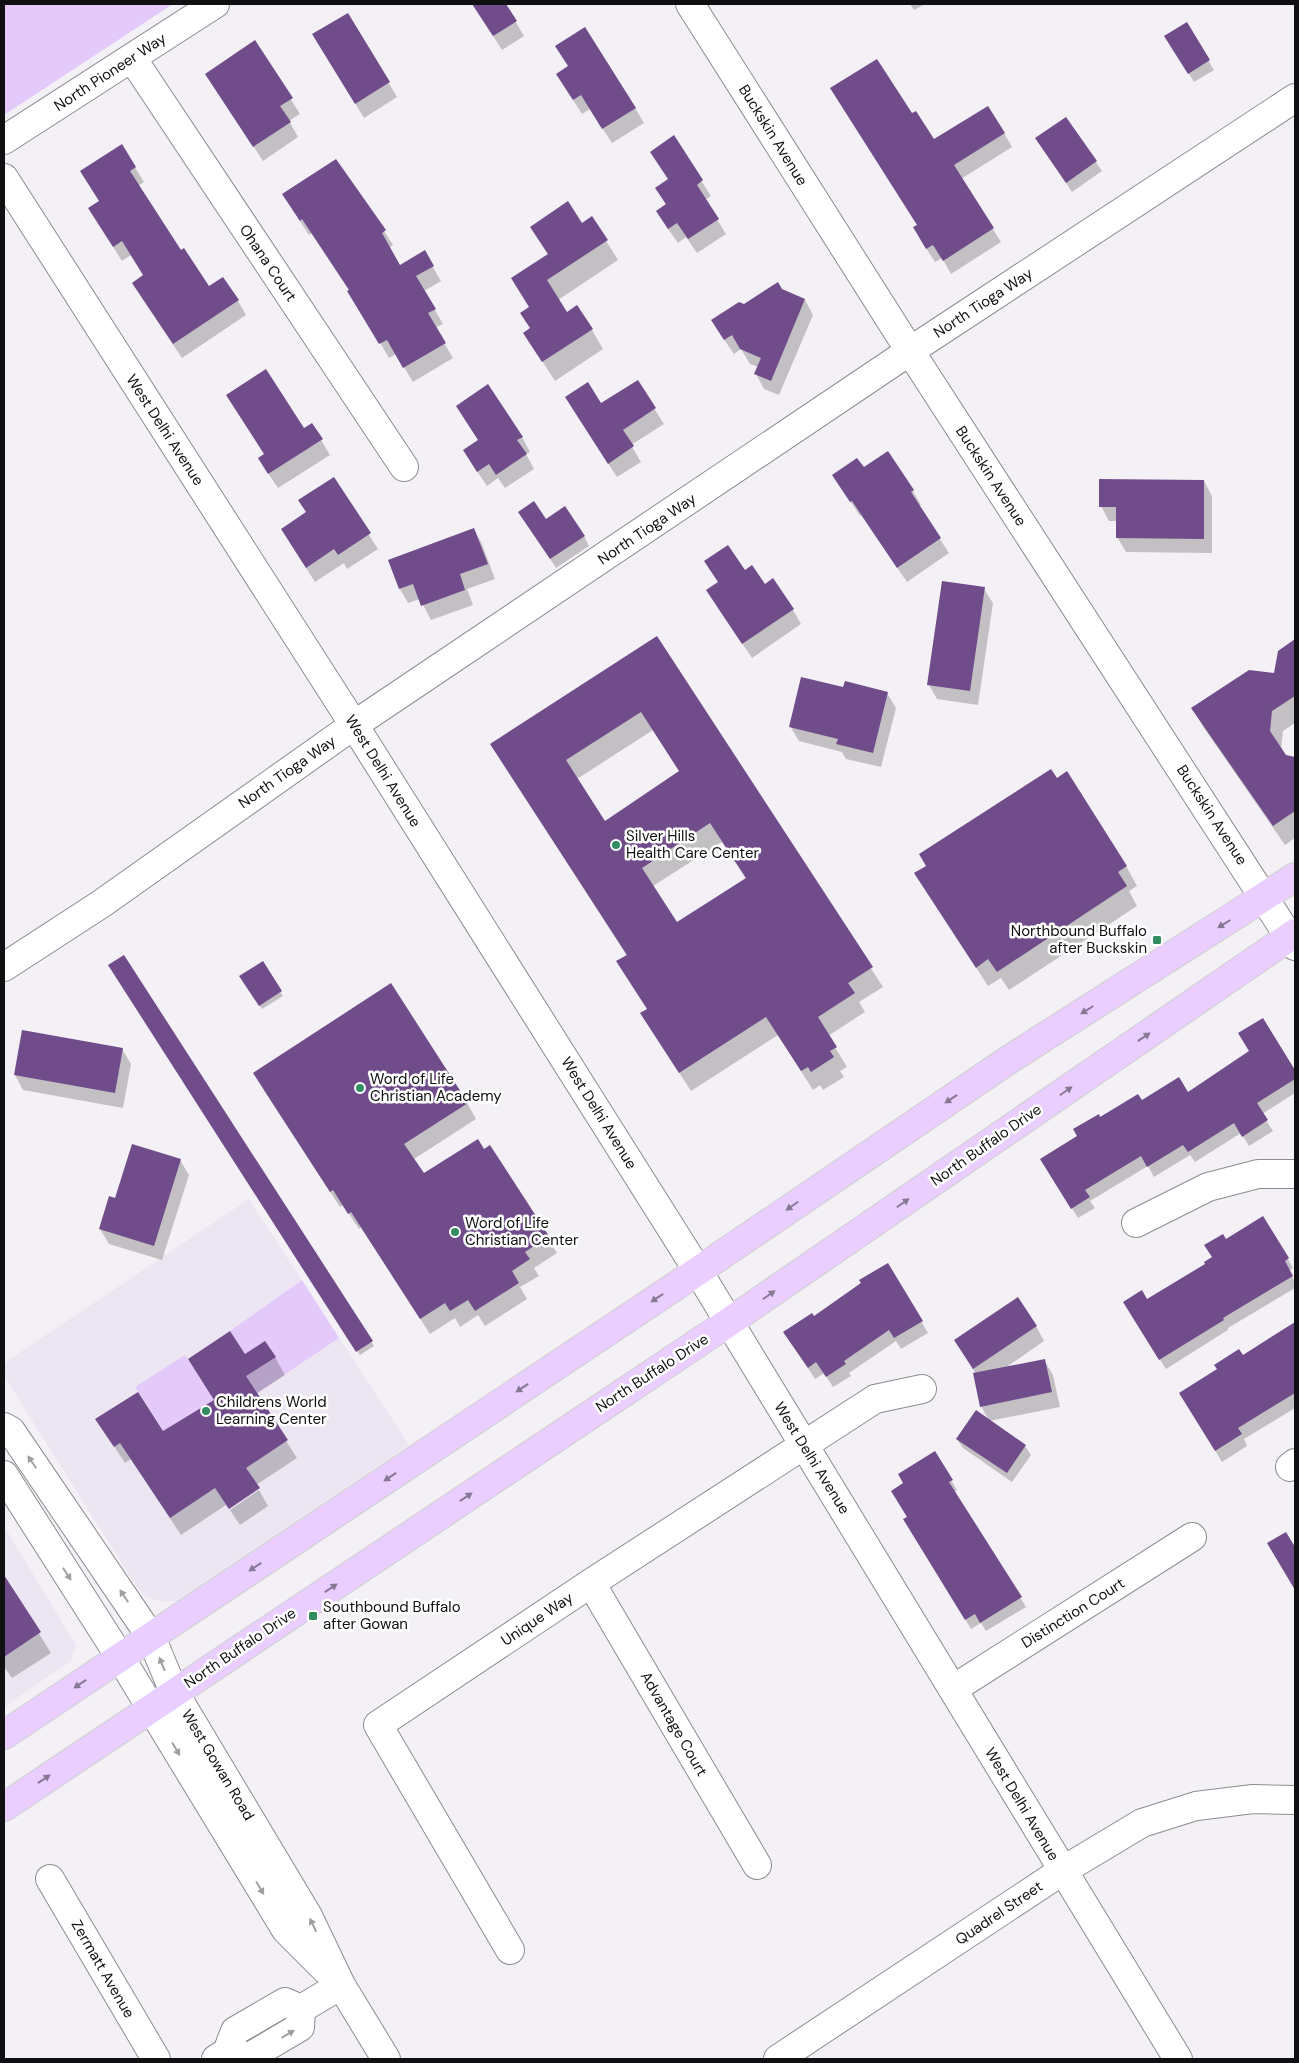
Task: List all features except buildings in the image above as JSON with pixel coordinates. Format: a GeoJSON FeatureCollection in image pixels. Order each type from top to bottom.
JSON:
{"type":"FeatureCollection","features":[{"type":"Feature","properties":{"kind":"main road"},"geometry":{"type":"LineString","coordinates":[[4,1735],[698,1271],[1010,1059],[1295,878]]}},
{"type":"Feature","properties":{"kind":"main road","name":"North Buffalo Drive"},"geometry":{"type":"LineString","coordinates":[[4,1806],[729,1322],[1293,939]]}},
{"type":"Feature","properties":{"kind":"street","name":"North Pioneer Way"},"geometry":{"type":"LineString","coordinates":[[4,140],[215,4]]}},
{"type":"Feature","properties":{"kind":"street","name":"Buckskin Avenue"},"geometry":{"type":"LineString","coordinates":[[690,4],[910,351],[1293,939]]}},
{"type":"Feature","properties":{"kind":"street","name":"Ohana Court"},"geometry":{"type":"LineString","coordinates":[[132,58],[404,467]]}},
{"type":"Feature","properties":{"kind":"street","name":"North Tioga Way"},"geometry":{"type":"LineString","coordinates":[[4,967],[101,904],[354,725],[910,351],[1295,98]]}},
{"type":"Feature","properties":{"kind":"street","name":"West Delhi Avenue"},"geometry":{"type":"LineString","coordinates":[[4,178],[354,725],[698,1271],[1178,2059]]}},
{"type":"Feature","properties":{"kind":"street"},"geometry":{"type":"LineString","coordinates":[[1136,1223],[1208,1187],[1258,1174],[1295,1174]]}},
{"type":"Feature","properties":{"kind":"street","name":"Unique Way"},"geometry":{"type":"LineString","coordinates":[[510,1950],[378,1725],[591,1583],[875,1398],[922,1389]]}},
{"type":"Feature","properties":{"kind":"street","name":"West Gowan Road"},"geometry":{"type":"LineString","coordinates":[[4,1428],[11,1431],[151,1637],[174,1692],[308,1916],[341,1985],[386,2059]]}},
{"type":"Feature","properties":{"kind":"street","name":"West Gowan Road"},"geometry":{"type":"LineString","coordinates":[[4,1475],[151,1707],[286,1930],[341,1985]]}},
{"type":"Feature","properties":{"kind":"street","name":"Distinction Court"},"geometry":{"type":"LineString","coordinates":[[953,1689],[1192,1537]]}},
{"type":"Feature","properties":{"kind":"street","name":"Advantage Court"},"geometry":{"type":"LineString","coordinates":[[591,1583],[757,1865]]}},
{"type":"Feature","properties":{"kind":"street","name":"Quadrel Street"},"geometry":{"type":"LineString","coordinates":[[778,2059],[1062,1870],[1142,1823],[1196,1806],[1252,1799],[1295,1800]]}},
{"type":"Feature","properties":{"kind":"street","name":"Zermatt Avenue"},"geometry":{"type":"LineString","coordinates":[[50,1879],[156,2059]]}},
{"type":"Feature","properties":{"kind":"street"},"geometry":{"type":"LineString","coordinates":[[222,2056],[251,2056],[300,2027],[301,2009],[341,1985]]}},
{"type":"Feature","properties":{"kind":"shaded area"},"geometry":{"type":"Polygon","coordinates":[[[4,4],[173,4],[4,115],[4,4]]]}},
{"type":"Feature","properties":{"kind":"shaded area","name":"Childrens World Learning Center"},"geometry":{"type":"Polygon","coordinates":[[[249,1199],[409,1445],[178,1601],[162,1602],[144,1596],[133,1581],[4,1376],[4,1363],[249,1199]]]}},
{"type":"Feature","properties":{"kind":"shaded area"},"geometry":{"type":"Polygon","coordinates":[[[302,1280],[339,1338],[257,1393],[239,1364],[248,1358],[230,1331],[302,1280]]]}},
{"type":"Feature","properties":{"kind":"shaded area"},"geometry":{"type":"Polygon","coordinates":[[[185,1355],[232,1426],[182,1459],[135,1387],[185,1355]]]}},
{"type":"Feature","properties":{"kind":"shaded area"},"geometry":{"type":"Polygon","coordinates":[[[4,1526],[76,1645],[71,1661],[4,1707],[4,1526]]]}},
{"type":"Feature","properties":{"kind":"place","name":"Silver Hills Health Care Center"},"geometry":{"type":"Point","coordinates":[616,845]}},
{"type":"Feature","properties":{"kind":"place","name":"Northbound Buffalo after Buckskin"},"geometry":{"type":"Point","coordinates":[1157,940]}},
{"type":"Feature","properties":{"kind":"place","name":"Word of Life Christian Academy"},"geometry":{"type":"Point","coordinates":[360,1088]}},
{"type":"Feature","properties":{"kind":"place","name":"Word of Life Christian Center"},"geometry":{"type":"Point","coordinates":[455,1232]}},
{"type":"Feature","properties":{"kind":"place","name":"Childrens World Learning Center"},"geometry":{"type":"Point","coordinates":[206,1411]}},
{"type":"Feature","properties":{"kind":"place","name":"Southbound Buffalo after Gowan"},"geometry":{"type":"Point","coordinates":[313,1616]}}]}
